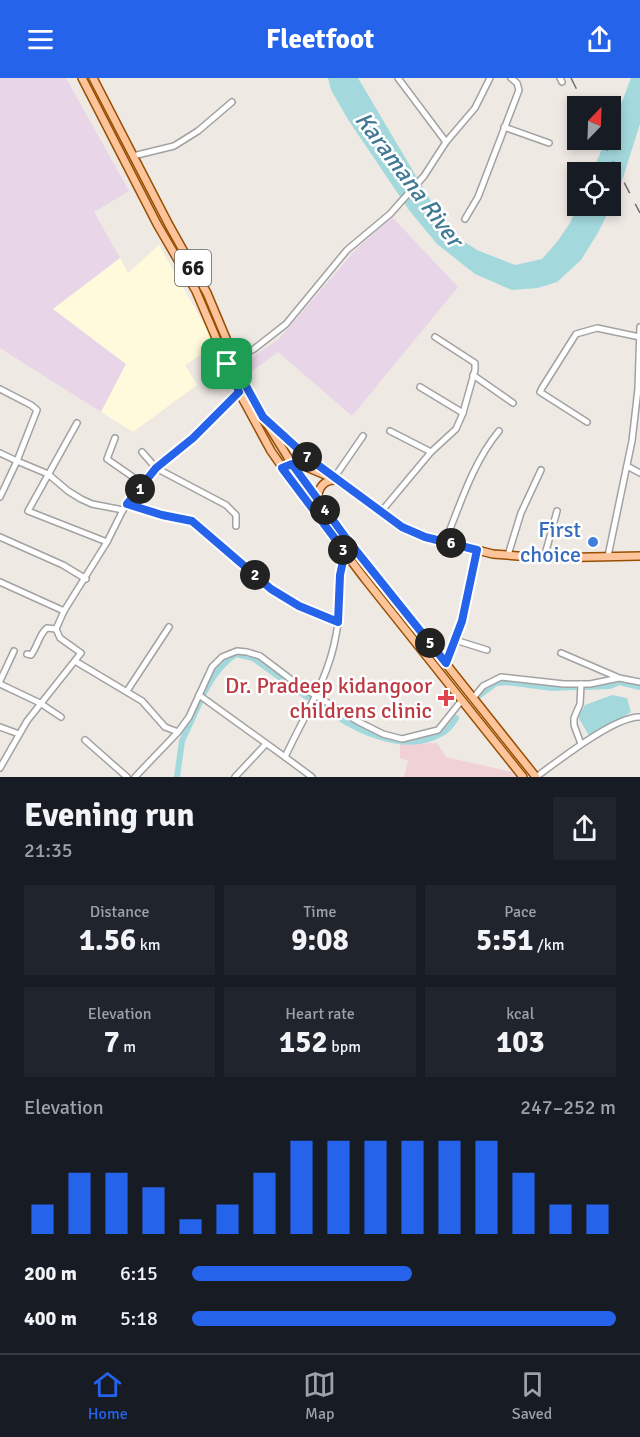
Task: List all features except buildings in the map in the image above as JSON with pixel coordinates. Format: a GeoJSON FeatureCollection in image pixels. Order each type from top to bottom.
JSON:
{"type":"FeatureCollection","features":[{"type":"Feature","properties":{"kind":"main road"},"geometry":{"type":"LineString","coordinates":[[82,78],[157,224],[196,291],[254,422],[281,465],[345,552],[523,777]]}},
{"type":"Feature","properties":{"kind":"main road","name":"66"},"geometry":{"type":"LineString","coordinates":[[95,79],[133,156],[207,293],[246,386],[263,417],[317,498],[474,697]]}},
{"type":"Feature","properties":{"kind":"main road"},"geometry":{"type":"LineString","coordinates":[[263,417],[300,452],[380,513],[402,527],[425,537],[477,550],[544,558],[639,554]]}},
{"type":"Feature","properties":{"kind":"main road"},"geometry":{"type":"LineString","coordinates":[[281,465],[291,461],[300,452]]}},
{"type":"Feature","properties":{"kind":"main road"},"geometry":{"type":"LineString","coordinates":[[291,461],[335,479]]}},
{"type":"Feature","properties":{"kind":"main road"},"geometry":{"type":"LineString","coordinates":[[317,498],[323,485],[328,480],[335,479]]}},
{"type":"Feature","properties":{"kind":"main road"},"geometry":{"type":"LineString","coordinates":[[474,697],[536,777]]}},
{"type":"Feature","properties":{"kind":"street"},"geometry":{"type":"LineString","coordinates":[[398,78],[446,142]]}},
{"type":"Feature","properties":{"kind":"street"},"geometry":{"type":"LineString","coordinates":[[227,364],[254,349],[286,324],[347,250],[390,214],[424,177],[446,142],[475,108],[490,78]]}},
{"type":"Feature","properties":{"kind":"street"},"geometry":{"type":"LineString","coordinates":[[465,219],[478,197],[519,90],[517,83],[511,78]]}},
{"type":"Feature","properties":{"kind":"street"},"geometry":{"type":"LineString","coordinates":[[133,156],[174,147],[198,131],[232,102]]}},
{"type":"Feature","properties":{"kind":"street"},"geometry":{"type":"LineString","coordinates":[[504,127],[549,142]]}},
{"type":"Feature","properties":{"kind":"street"},"geometry":{"type":"LineString","coordinates":[[608,556],[632,441],[639,389],[640,327]]}},
{"type":"Feature","properties":{"kind":"street"},"geometry":{"type":"LineString","coordinates":[[586,422],[540,393],[576,334],[597,328],[640,337]]}},
{"type":"Feature","properties":{"kind":"street"},"geometry":{"type":"LineString","coordinates":[[380,513],[431,452],[456,429],[463,413],[474,363],[435,337]]}},
{"type":"Feature","properties":{"kind":"street"},"geometry":{"type":"LineString","coordinates":[[473,375],[513,403]]}},
{"type":"Feature","properties":{"kind":"street"},"geometry":{"type":"LineString","coordinates":[[420,387],[463,413]]}},
{"type":"Feature","properties":{"kind":"street"},"geometry":{"type":"LineString","coordinates":[[0,389],[37,410],[0,497]]}},
{"type":"Feature","properties":{"kind":"street"},"geometry":{"type":"LineString","coordinates":[[0,768],[19,734],[40,704],[81,653],[60,638],[56,629],[64,611],[86,579],[123,510],[156,468],[193,438],[239,392]]}},
{"type":"Feature","properties":{"kind":"street"},"geometry":{"type":"LineString","coordinates":[[77,423],[28,511],[107,542]]}},
{"type":"Feature","properties":{"kind":"street"},"geometry":{"type":"LineString","coordinates":[[390,431],[431,452]]}},
{"type":"Feature","properties":{"kind":"street"},"geometry":{"type":"LineString","coordinates":[[445,542],[474,474],[491,441],[499,431]]}},
{"type":"Feature","properties":{"kind":"street"},"geometry":{"type":"LineString","coordinates":[[335,479],[363,436]]}},
{"type":"Feature","properties":{"kind":"street"},"geometry":{"type":"LineString","coordinates":[[115,438],[107,459],[143,484]]}},
{"type":"Feature","properties":{"kind":"street"},"geometry":{"type":"LineString","coordinates":[[632,441],[640,443]]}},
{"type":"Feature","properties":{"kind":"street"},"geometry":{"type":"LineString","coordinates":[[142,452],[156,468],[225,505],[236,515],[236,526]]}},
{"type":"Feature","properties":{"kind":"street"},"geometry":{"type":"LineString","coordinates":[[0,453],[48,474],[81,499],[92,504],[123,510]]}},
{"type":"Feature","properties":{"kind":"street"},"geometry":{"type":"LineString","coordinates":[[627,465],[640,473]]}},
{"type":"Feature","properties":{"kind":"street"},"geometry":{"type":"LineString","coordinates":[[508,555],[521,513],[541,470]]}},
{"type":"Feature","properties":{"kind":"street"},"geometry":{"type":"LineString","coordinates":[[127,504],[192,521],[271,589],[299,606],[338,622]]}},
{"type":"Feature","properties":{"kind":"street"},"geometry":{"type":"LineString","coordinates":[[544,558],[557,511]]}},
{"type":"Feature","properties":{"kind":"street"},"geometry":{"type":"LineString","coordinates":[[0,537],[54,560],[86,579]]}},
{"type":"Feature","properties":{"kind":"street"},"geometry":{"type":"LineString","coordinates":[[446,663],[462,621],[477,550]]}},
{"type":"Feature","properties":{"kind":"street"},"geometry":{"type":"LineString","coordinates":[[285,758],[329,665],[338,622],[340,575],[345,552]]}},
{"type":"Feature","properties":{"kind":"street"},"geometry":{"type":"LineString","coordinates":[[0,582],[64,611]]}},
{"type":"Feature","properties":{"kind":"street"},"geometry":{"type":"LineString","coordinates":[[127,691],[169,627]]}},
{"type":"Feature","properties":{"kind":"street"},"geometry":{"type":"LineString","coordinates":[[27,654],[32,655],[43,631],[47,628],[56,629]]}},
{"type":"Feature","properties":{"kind":"street"},"geometry":{"type":"LineString","coordinates":[[455,640],[487,651]]}},
{"type":"Feature","properties":{"kind":"street"},"geometry":{"type":"LineString","coordinates":[[14,651],[0,683],[61,717]]}},
{"type":"Feature","properties":{"kind":"street"},"geometry":{"type":"LineString","coordinates":[[135,777],[178,732],[189,717],[213,667],[222,657],[237,651],[260,656],[314,695],[383,734],[402,739],[438,730],[462,700]]}},
{"type":"Feature","properties":{"kind":"street"},"geometry":{"type":"LineString","coordinates":[[561,653],[619,678],[640,682]]}},
{"type":"Feature","properties":{"kind":"street"},"geometry":{"type":"LineString","coordinates":[[75,661],[142,701],[165,727],[178,732]]}},
{"type":"Feature","properties":{"kind":"street"},"geometry":{"type":"LineString","coordinates":[[474,697],[483,686],[501,676],[564,684],[581,684],[619,678]]}},
{"type":"Feature","properties":{"kind":"street"},"geometry":{"type":"LineString","coordinates":[[581,684],[580,704],[574,718],[574,725],[581,744]]}},
{"type":"Feature","properties":{"kind":"street"},"geometry":{"type":"LineString","coordinates":[[199,695],[312,777]]}},
{"type":"Feature","properties":{"kind":"street"},"geometry":{"type":"LineString","coordinates":[[536,777],[581,744],[625,720],[640,717]]}},
{"type":"Feature","properties":{"kind":"street"},"geometry":{"type":"LineString","coordinates":[[0,727],[19,734]]}},
{"type":"Feature","properties":{"kind":"street"},"geometry":{"type":"LineString","coordinates":[[84,740],[127,777]]}},
{"type":"Feature","properties":{"kind":"street"},"geometry":{"type":"LineString","coordinates":[[235,777],[265,745]]}},
{"type":"Feature","properties":{"kind":"shaded area"},"geometry":{"type":"Polygon","coordinates":[[[0,78],[66,78],[129,191],[94,212],[120,258],[53,309],[126,364],[101,412],[0,348],[0,78]]]}},
{"type":"Feature","properties":{"kind":"shaded area"},"geometry":{"type":"Polygon","coordinates":[[[392,217],[458,287],[352,416],[278,352],[251,372],[246,362],[279,339],[357,248],[392,217]]]}},
{"type":"Feature","properties":{"kind":"shaded area"},"geometry":{"type":"Polygon","coordinates":[[[159,245],[216,345],[185,365],[197,385],[133,432],[101,412],[126,364],[53,309],[120,258],[128,273],[159,245]]]}},
{"type":"Feature","properties":{"kind":"shaded area"},"geometry":{"type":"Polygon","coordinates":[[[437,743],[446,757],[512,772],[516,777],[404,777],[408,761],[400,758],[400,744],[437,743]]]}},
{"type":"Feature","properties":{"kind":"water","name":"Karamana River"},"geometry":{"type":"Polygon","coordinates":[[[328,78],[358,78],[441,218],[457,237],[477,250],[515,265],[542,259],[557,242],[573,216],[606,216],[599,231],[581,260],[557,282],[538,288],[512,290],[475,274],[437,244],[409,210],[349,121],[331,90],[328,78]]]}},
{"type":"Feature","properties":{"kind":"water"},"geometry":{"type":"Polygon","coordinates":[[[631,78],[640,78],[640,124],[621,184],[621,162],[596,162],[602,150],[621,150],[621,104],[631,78]]]}},
{"type":"Feature","properties":{"kind":"water"},"geometry":{"type":"Polygon","coordinates":[[[612,695],[627,698],[631,712],[590,737],[578,717],[585,705],[612,695]]]}},
{"type":"Feature","properties":{"kind":"waterway"},"geometry":{"type":"LineString","coordinates":[[204,693],[217,671],[236,654],[253,658],[307,697]]}},
{"type":"Feature","properties":{"kind":"waterway"},"geometry":{"type":"LineString","coordinates":[[477,697],[496,683],[507,682],[552,688],[576,687]]}},
{"type":"Feature","properties":{"kind":"waterway"},"geometry":{"type":"LineString","coordinates":[[586,687],[610,686],[619,682],[640,687]]}},
{"type":"Feature","properties":{"kind":"waterway"},"geometry":{"type":"LineString","coordinates":[[315,701],[360,729],[394,740],[411,742],[428,739],[446,731],[456,718]]}},
{"type":"Feature","properties":{"kind":"waterway"},"geometry":{"type":"LineString","coordinates":[[177,777],[182,741],[200,702]]}},
{"type":"Feature","properties":{"kind":"railway"},"geometry":{"type":"LineString","coordinates":[[571,78],[580,96]]}},
{"type":"Feature","properties":{"kind":"railway"},"geometry":{"type":"LineString","coordinates":[[607,150],[640,213]]}},
{"type":"Feature","properties":{"kind":"place","name":"First choice"},"geometry":{"type":"Point","coordinates":[593,542]}},
{"type":"Feature","properties":{"kind":"place","name":"Dr. Pradeep kidangoor childrens clinic"},"geometry":{"type":"Point","coordinates":[446,698]}},
{"type":"Feature","properties":{"kind":"route"},"geometry":{"type":"LineString","coordinates":[[236,360],[256,406],[263,417],[282,436],[380,513],[402,527],[425,537],[477,550],[462,621],[446,663],[346,538],[292,464],[282,468],[345,552],[340,575],[338,622],[299,606],[271,589],[192,521],[127,504],[156,468],[193,438],[239,392],[227,364],[236,360]]}}]}
